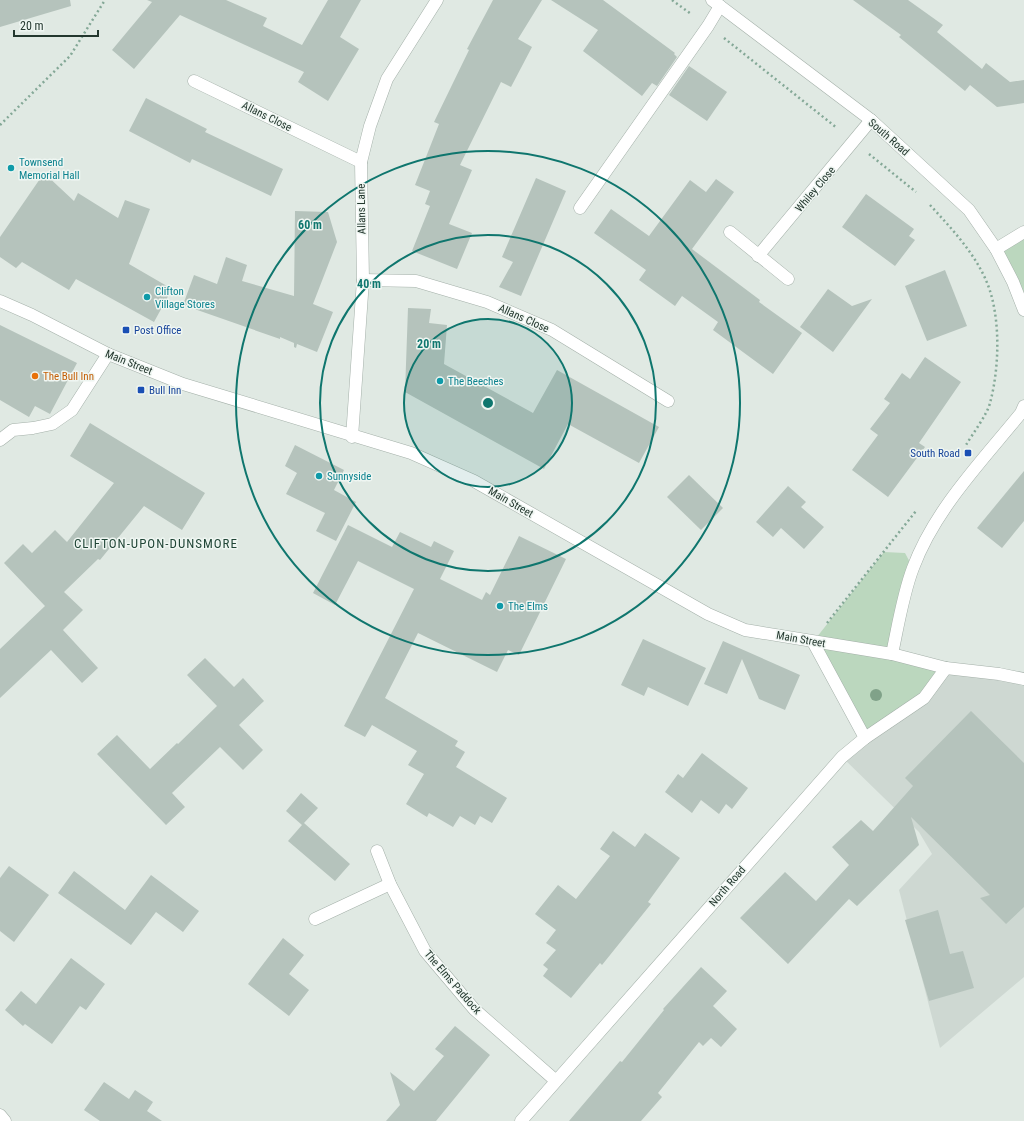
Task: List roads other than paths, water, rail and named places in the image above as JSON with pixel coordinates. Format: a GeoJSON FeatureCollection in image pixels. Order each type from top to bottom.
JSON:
{"type":"FeatureCollection","features":[{"type":"Feature","properties":{"kind":"street","name":"Allans Lane"},"geometry":{"type":"LineString","coordinates":[[352,437],[363,280],[361,162],[370,126],[387,79],[437,0]]}},
{"type":"Feature","properties":{"kind":"street"},"geometry":{"type":"LineString","coordinates":[[580,208],[708,26],[716,3]]}},
{"type":"Feature","properties":{"kind":"street","name":"South Road"},"geometry":{"type":"LineString","coordinates":[[716,3],[871,120],[969,210],[996,249],[1013,282],[1024,310]]}},
{"type":"Feature","properties":{"kind":"street","name":"Allans Close"},"geometry":{"type":"LineString","coordinates":[[194,81],[361,162]]}},
{"type":"Feature","properties":{"kind":"street","name":"Whiley Close"},"geometry":{"type":"LineString","coordinates":[[758,256],[855,142],[871,120]]}},
{"type":"Feature","properties":{"kind":"street"},"geometry":{"type":"LineString","coordinates":[[730,232],[788,279]]}},
{"type":"Feature","properties":{"kind":"street"},"geometry":{"type":"LineString","coordinates":[[996,249],[1024,232]]}},
{"type":"Feature","properties":{"kind":"street","name":"Allans Close"},"geometry":{"type":"LineString","coordinates":[[363,280],[416,281],[487,302],[552,330],[668,401]]}},
{"type":"Feature","properties":{"kind":"street","name":"Main Street"},"geometry":{"type":"LineString","coordinates":[[0,301],[32,315],[108,354],[183,384],[352,437],[411,453],[474,481],[708,614],[745,630],[892,654],[946,668],[998,674],[1024,679]]}},
{"type":"Feature","properties":{"kind":"street"},"geometry":{"type":"LineString","coordinates":[[0,440],[13,430],[52,424],[72,410],[108,354]]}},
{"type":"Feature","properties":{"kind":"street"},"geometry":{"type":"LineString","coordinates":[[892,654],[913,568],[928,535],[951,500],[1021,413],[1024,406]]}},
{"type":"Feature","properties":{"kind":"street"},"geometry":{"type":"LineString","coordinates":[[813,642],[865,738]]}},
{"type":"Feature","properties":{"kind":"street","name":"North Road"},"geometry":{"type":"LineString","coordinates":[[521,1121],[555,1080],[842,757],[865,738],[924,698],[946,668]]}},
{"type":"Feature","properties":{"kind":"street","name":"The Elms Paddock"},"geometry":{"type":"LineString","coordinates":[[376,851],[390,884],[424,951],[474,1009],[555,1080]]}},
{"type":"Feature","properties":{"kind":"street"},"geometry":{"type":"LineString","coordinates":[[315,919],[390,884]]}},
{"type":"Feature","properties":{"kind":"street"},"geometry":{"type":"LineString","coordinates":[[0,1115],[5,1121]]}},
{"type":"Feature","properties":{"kind":"place","name":"Townsend Memorial Hall"},"geometry":{"type":"Point","coordinates":[11,168]}},
{"type":"Feature","properties":{"kind":"place","name":"Clifton Village Stores"},"geometry":{"type":"Point","coordinates":[147,297]}},
{"type":"Feature","properties":{"kind":"place","name":"Post Office"},"geometry":{"type":"Point","coordinates":[126,330]}},
{"type":"Feature","properties":{"kind":"place","name":"The Bull Inn"},"geometry":{"type":"Point","coordinates":[35,376]}},
{"type":"Feature","properties":{"kind":"place","name":"The Beeches"},"geometry":{"type":"Point","coordinates":[440,381]}},
{"type":"Feature","properties":{"kind":"place","name":"Bull Inn"},"geometry":{"type":"Point","coordinates":[141,390]}},
{"type":"Feature","properties":{"kind":"place","name":"South Road"},"geometry":{"type":"Point","coordinates":[968,453]}},
{"type":"Feature","properties":{"kind":"place","name":"Sunnyside"},"geometry":{"type":"Point","coordinates":[319,476]}},
{"type":"Feature","properties":{"kind":"place","name":"The Elms"},"geometry":{"type":"Point","coordinates":[500,606]}},
{"type":"Feature","properties":{"kind":"district","name":"CLIFTON-UPON-DUNSMORE"},"geometry":{"type":"Point","coordinates":[156,543]}}]}
